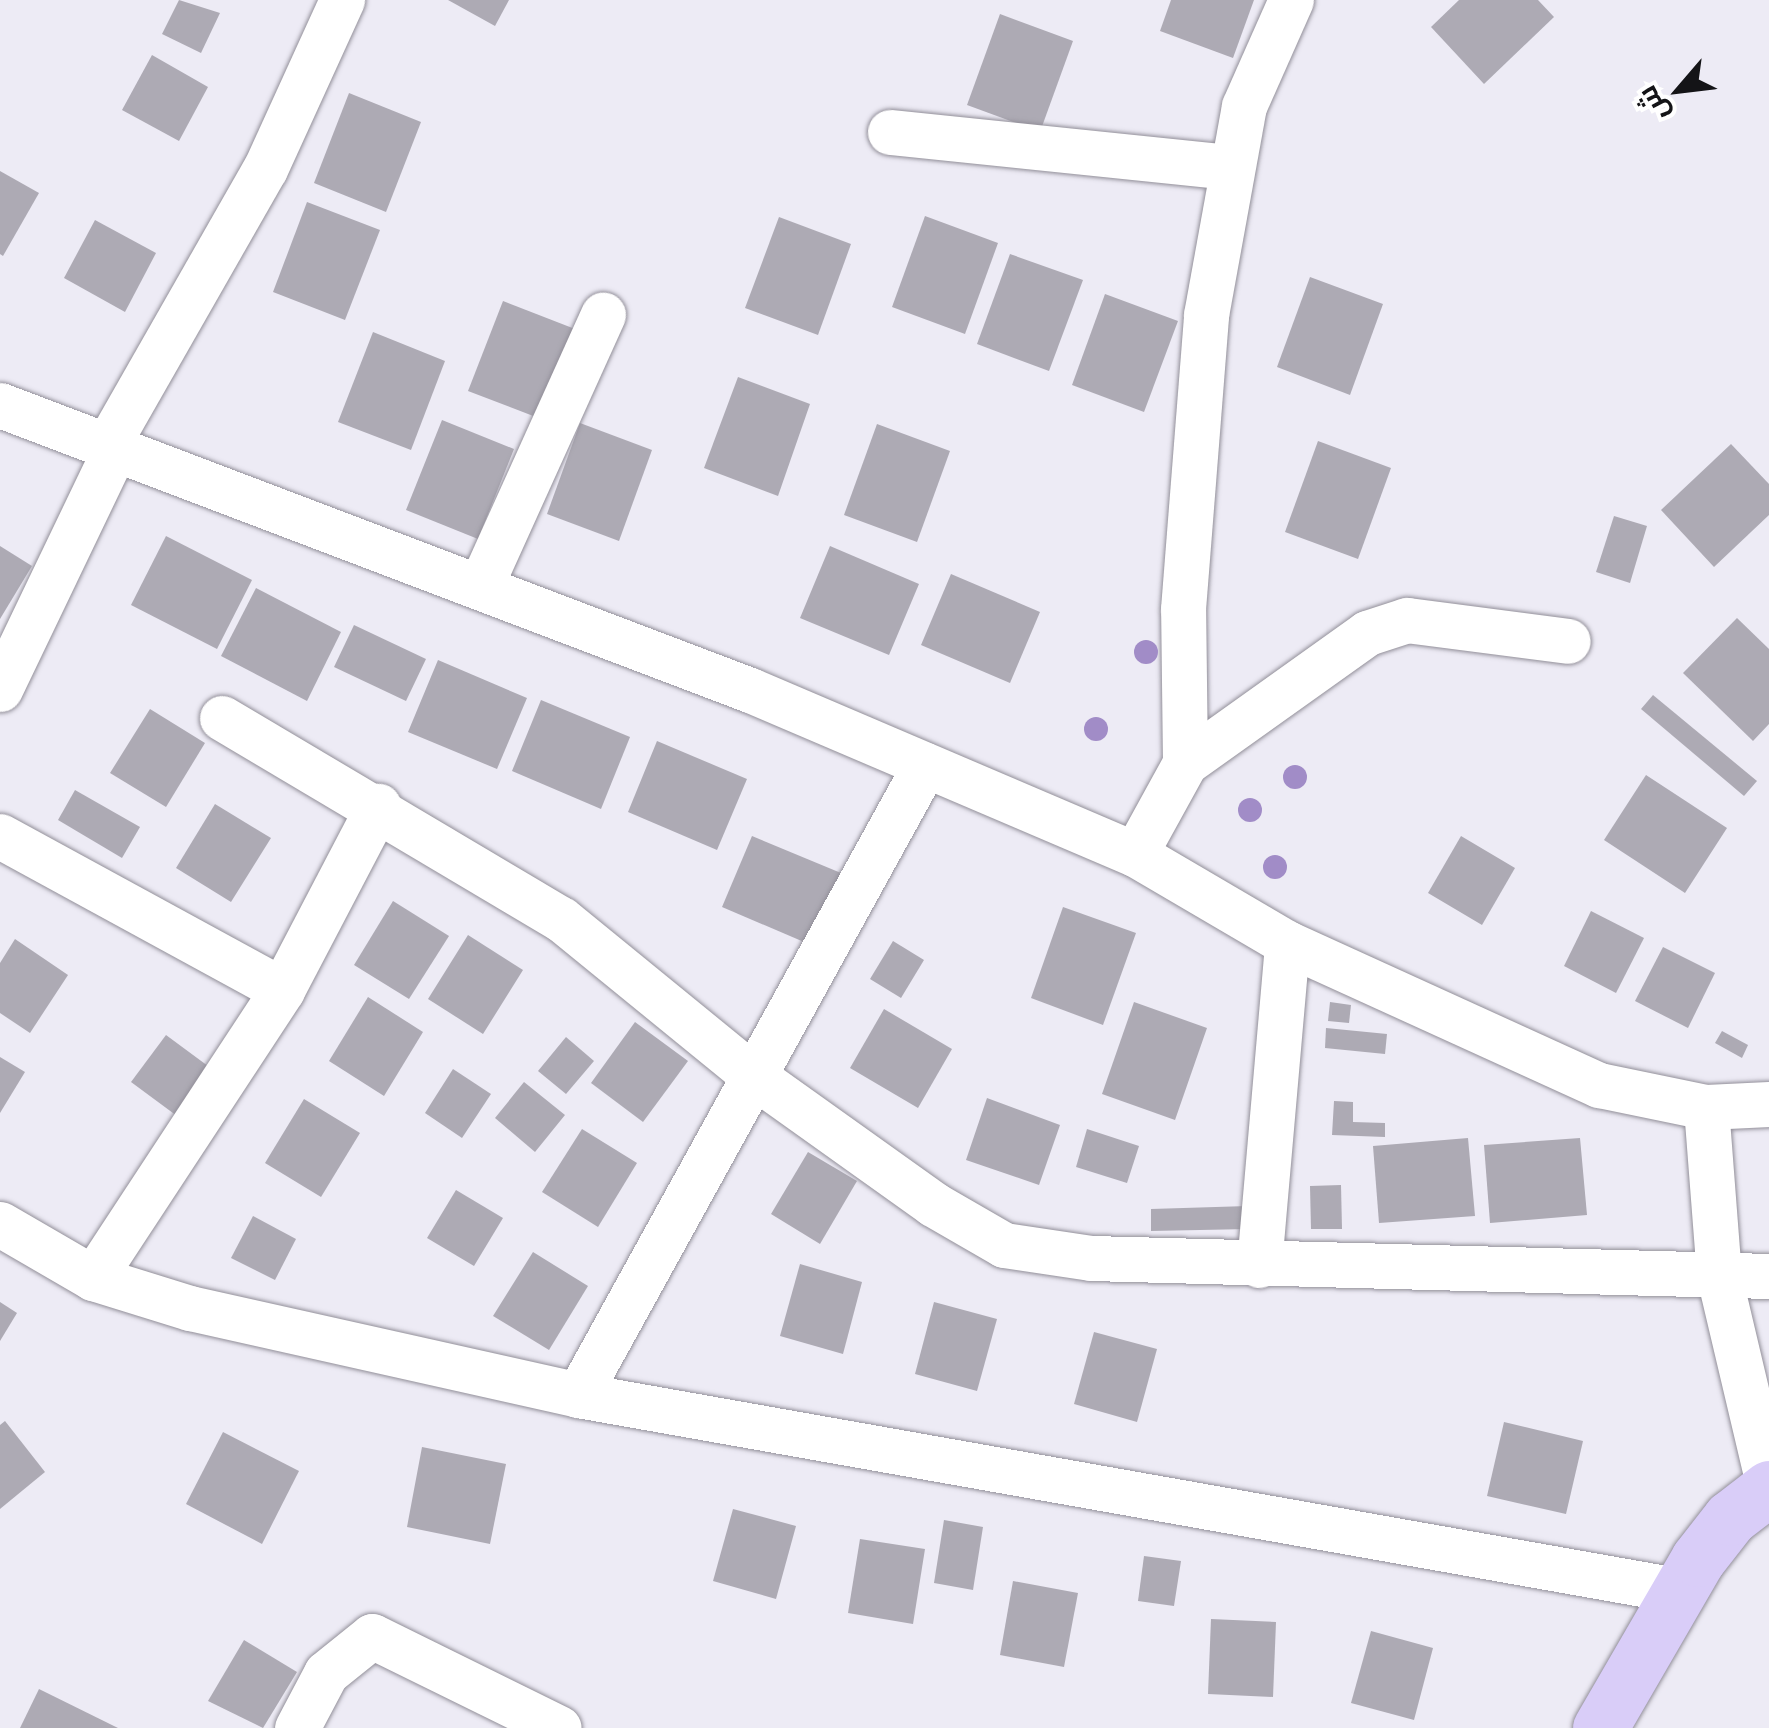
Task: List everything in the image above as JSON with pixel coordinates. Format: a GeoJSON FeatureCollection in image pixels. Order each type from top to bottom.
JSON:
{"type":"FeatureCollection","features":[{"type":"Feature","properties":{"kind":"main road"},"geometry":{"type":"LineString","coordinates":[[1600,1728],[1730,1518],[1769,1488]]}},
{"type":"Feature","properties":{"kind":"street"},"geometry":{"type":"LineString","coordinates":[[0,689],[109,450],[265,169],[342,0]]}},
{"type":"Feature","properties":{"kind":"street"},"geometry":{"type":"LineString","coordinates":[[1184,763],[1183,608],[1202,354],[1230,167],[1244,106],[1292,0]]}},
{"type":"Feature","properties":{"kind":"street"},"geometry":{"type":"LineString","coordinates":[[890,132],[1230,167]]}},
{"type":"Feature","properties":{"kind":"street"},"geometry":{"type":"LineString","coordinates":[[480,587],[602,314]]}},
{"type":"Feature","properties":{"kind":"street"},"geometry":{"type":"LineString","coordinates":[[0,405],[109,450],[750,690],[1135,854],[1288,943],[1599,1085],[1706,1107],[1769,1104]]}},
{"type":"Feature","properties":{"kind":"street"},"geometry":{"type":"LineString","coordinates":[[1135,854],[1184,763],[1367,634],[1407,620],[1568,642]]}},
{"type":"Feature","properties":{"kind":"street"},"geometry":{"type":"LineString","coordinates":[[222,718],[378,806],[562,919],[751,1074],[933,1204],[1004,1245],[1091,1258],[1259,1265],[1769,1276]]}},
{"type":"Feature","properties":{"kind":"street"},"geometry":{"type":"LineString","coordinates":[[578,1395],[751,1074],[925,765]]}},
{"type":"Feature","properties":{"kind":"street"},"geometry":{"type":"LineString","coordinates":[[94,1278],[282,990],[378,806]]}},
{"type":"Feature","properties":{"kind":"street"},"geometry":{"type":"LineString","coordinates":[[0,836],[282,990]]}},
{"type":"Feature","properties":{"kind":"street"},"geometry":{"type":"LineString","coordinates":[[1259,1265],[1288,943]]}},
{"type":"Feature","properties":{"kind":"street"},"geometry":{"type":"LineString","coordinates":[[1706,1107],[1719,1276],[1769,1488]]}},
{"type":"Feature","properties":{"kind":"street"},"geometry":{"type":"LineString","coordinates":[[0,1224],[94,1278],[190,1308],[578,1395],[1682,1591]]}},
{"type":"Feature","properties":{"kind":"street"},"geometry":{"type":"LineString","coordinates":[[296,1728],[326,1673],[372,1636],[559,1728]]}},
{"type":"Feature","properties":{"kind":"building"},"geometry":{"type":"Polygon","coordinates":[[[179,0],[220,13],[201,53],[162,34],[179,0]]]}},
{"type":"Feature","properties":{"kind":"building"},"geometry":{"type":"Polygon","coordinates":[[[448,0],[509,0],[495,26],[448,0]]]}},
{"type":"Feature","properties":{"kind":"building"},"geometry":{"type":"Polygon","coordinates":[[[1171,0],[1254,0],[1233,58],[1160,31],[1171,0]]]}},
{"type":"Feature","properties":{"kind":"building"},"geometry":{"type":"Polygon","coordinates":[[[1459,0],[1538,0],[1554,17],[1484,84],[1431,27],[1459,0]]]}},
{"type":"Feature","properties":{"kind":"building"},"geometry":{"type":"Polygon","coordinates":[[[1000,14],[1073,41],[1040,132],[967,105],[1000,14]]]}},
{"type":"Feature","properties":{"kind":"building"},"geometry":{"type":"Polygon","coordinates":[[[152,55],[208,87],[179,141],[122,110],[152,55]]]}},
{"type":"Feature","properties":{"kind":"building"},"geometry":{"type":"Polygon","coordinates":[[[349,93],[421,122],[386,212],[314,183],[349,93]]]}},
{"type":"Feature","properties":{"kind":"building"},"geometry":{"type":"Polygon","coordinates":[[[0,171],[39,193],[3,256],[0,254],[0,171]]]}},
{"type":"Feature","properties":{"kind":"building"},"geometry":{"type":"Polygon","coordinates":[[[307,202],[380,230],[345,320],[273,292],[307,202]]]}},
{"type":"Feature","properties":{"kind":"building"},"geometry":{"type":"Polygon","coordinates":[[[925,216],[998,243],[965,334],[892,307],[925,216]]]}},
{"type":"Feature","properties":{"kind":"building"},"geometry":{"type":"Polygon","coordinates":[[[779,217],[851,244],[818,335],[745,308],[779,217]]]}},
{"type":"Feature","properties":{"kind":"building"},"geometry":{"type":"Polygon","coordinates":[[[95,220],[156,253],[125,312],[64,278],[95,220]]]}},
{"type":"Feature","properties":{"kind":"building"},"geometry":{"type":"Polygon","coordinates":[[[1010,254],[1083,280],[1049,371],[977,344],[1010,254]]]}},
{"type":"Feature","properties":{"kind":"building"},"geometry":{"type":"Polygon","coordinates":[[[1310,277],[1383,304],[1350,395],[1277,367],[1310,277]]]}},
{"type":"Feature","properties":{"kind":"building"},"geometry":{"type":"Polygon","coordinates":[[[1105,294],[1178,321],[1144,412],[1072,385],[1105,294]]]}},
{"type":"Feature","properties":{"kind":"building"},"geometry":{"type":"Polygon","coordinates":[[[503,301],[575,329],[541,419],[468,391],[503,301]]]}},
{"type":"Feature","properties":{"kind":"building"},"geometry":{"type":"Polygon","coordinates":[[[373,332],[445,361],[411,450],[338,422],[373,332]]]}},
{"type":"Feature","properties":{"kind":"building"},"geometry":{"type":"Polygon","coordinates":[[[738,377],[810,404],[778,496],[704,468],[738,377]]]}},
{"type":"Feature","properties":{"kind":"building"},"geometry":{"type":"Polygon","coordinates":[[[442,420],[514,449],[478,539],[406,510],[442,420]]]}},
{"type":"Feature","properties":{"kind":"building"},"geometry":{"type":"Polygon","coordinates":[[[580,423],[652,450],[619,541],[547,514],[580,423]]]}},
{"type":"Feature","properties":{"kind":"building"},"geometry":{"type":"Polygon","coordinates":[[[877,424],[950,451],[917,542],[844,515],[877,424]]]}},
{"type":"Feature","properties":{"kind":"building"},"geometry":{"type":"Polygon","coordinates":[[[1318,441],[1391,468],[1358,559],[1285,532],[1318,441]]]}},
{"type":"Feature","properties":{"kind":"building"},"geometry":{"type":"Polygon","coordinates":[[[1731,444],[1769,484],[1769,515],[1714,567],[1661,510],[1731,444]]]}},
{"type":"Feature","properties":{"kind":"building"},"geometry":{"type":"Polygon","coordinates":[[[1614,516],[1647,526],[1630,583],[1596,572],[1614,516]]]}},
{"type":"Feature","properties":{"kind":"building"},"geometry":{"type":"Polygon","coordinates":[[[166,536],[252,580],[217,649],[131,605],[166,536]]]}},
{"type":"Feature","properties":{"kind":"building"},"geometry":{"type":"Polygon","coordinates":[[[0,546],[32,566],[0,619],[0,546]]]}},
{"type":"Feature","properties":{"kind":"building"},"geometry":{"type":"Polygon","coordinates":[[[830,546],[919,584],[889,655],[800,618],[830,546]]]}},
{"type":"Feature","properties":{"kind":"building"},"geometry":{"type":"Polygon","coordinates":[[[951,574],[1040,612],[1010,683],[921,645],[951,574]]]}},
{"type":"Feature","properties":{"kind":"building"},"geometry":{"type":"Polygon","coordinates":[[[256,588],[341,632],[307,701],[221,656],[256,588]]]}},
{"type":"Feature","properties":{"kind":"building"},"geometry":{"type":"Polygon","coordinates":[[[1737,618],[1769,649],[1769,724],[1753,741],[1683,673],[1737,618]]]}},
{"type":"Feature","properties":{"kind":"building"},"geometry":{"type":"Polygon","coordinates":[[[354,625],[426,659],[406,701],[334,667],[354,625]]]}},
{"type":"Feature","properties":{"kind":"building"},"geometry":{"type":"Polygon","coordinates":[[[438,660],[527,698],[497,769],[408,732],[438,660]]]}},
{"type":"Feature","properties":{"kind":"building"},"geometry":{"type":"Polygon","coordinates":[[[1653,695],[1757,781],[1744,796],[1641,709],[1653,695]]]}},
{"type":"Feature","properties":{"kind":"building"},"geometry":{"type":"Polygon","coordinates":[[[541,700],[630,737],[601,809],[512,771],[541,700]]]}},
{"type":"Feature","properties":{"kind":"building"},"geometry":{"type":"Polygon","coordinates":[[[150,709],[205,743],[166,807],[110,773],[150,709]]]}},
{"type":"Feature","properties":{"kind":"building"},"geometry":{"type":"Polygon","coordinates":[[[657,741],[747,779],[717,850],[628,812],[657,741]]]}},
{"type":"Feature","properties":{"kind":"building"},"geometry":{"type":"Polygon","coordinates":[[[1646,775],[1727,828],[1685,893],[1604,840],[1646,775]]]}},
{"type":"Feature","properties":{"kind":"building"},"geometry":{"type":"Polygon","coordinates":[[[75,790],[140,827],[122,858],[58,820],[75,790]]]}},
{"type":"Feature","properties":{"kind":"building"},"geometry":{"type":"Polygon","coordinates":[[[215,804],[271,838],[231,902],[176,868],[215,804]]]}},
{"type":"Feature","properties":{"kind":"building"},"geometry":{"type":"Polygon","coordinates":[[[752,836],[841,873],[811,945],[722,907],[752,836]]]}},
{"type":"Feature","properties":{"kind":"building"},"geometry":{"type":"Polygon","coordinates":[[[1461,836],[1515,868],[1482,925],[1428,893],[1461,836]]]}},
{"type":"Feature","properties":{"kind":"building"},"geometry":{"type":"Polygon","coordinates":[[[393,901],[449,936],[409,999],[354,965],[393,901]]]}},
{"type":"Feature","properties":{"kind":"building"},"geometry":{"type":"Polygon","coordinates":[[[1063,907],[1136,933],[1103,1025],[1031,998],[1063,907]]]}},
{"type":"Feature","properties":{"kind":"building"},"geometry":{"type":"Polygon","coordinates":[[[1591,911],[1644,938],[1616,993],[1564,966],[1591,911]]]}},
{"type":"Feature","properties":{"kind":"building"},"geometry":{"type":"Polygon","coordinates":[[[468,935],[523,970],[483,1034],[428,999],[468,935]]]}},
{"type":"Feature","properties":{"kind":"building"},"geometry":{"type":"Polygon","coordinates":[[[15,939],[68,975],[30,1033],[0,1013],[0,963],[15,939]]]}},
{"type":"Feature","properties":{"kind":"building"},"geometry":{"type":"Polygon","coordinates":[[[893,941],[924,960],[901,998],[870,979],[893,941]]]}},
{"type":"Feature","properties":{"kind":"building"},"geometry":{"type":"Polygon","coordinates":[[[1663,947],[1715,973],[1688,1028],[1635,1001],[1663,947]]]}},
{"type":"Feature","properties":{"kind":"building"},"geometry":{"type":"Polygon","coordinates":[[[368,997],[423,1032],[384,1096],[329,1061],[368,997]]]}},
{"type":"Feature","properties":{"kind":"building"},"geometry":{"type":"Polygon","coordinates":[[[1134,1002],[1207,1028],[1175,1120],[1102,1094],[1134,1002]]]}},
{"type":"Feature","properties":{"kind":"building"},"geometry":{"type":"Polygon","coordinates":[[[1330,1002],[1351,1005],[1349,1023],[1328,1021],[1330,1002]]]}},
{"type":"Feature","properties":{"kind":"building"},"geometry":{"type":"Polygon","coordinates":[[[884,1009],[952,1049],[918,1108],[850,1068],[884,1009]]]}},
{"type":"Feature","properties":{"kind":"building"},"geometry":{"type":"Polygon","coordinates":[[[635,1022],[688,1061],[643,1122],[591,1083],[635,1022]]]}},
{"type":"Feature","properties":{"kind":"building"},"geometry":{"type":"Polygon","coordinates":[[[1326,1028],[1387,1034],[1385,1054],[1325,1048],[1326,1028]]]}},
{"type":"Feature","properties":{"kind":"building"},"geometry":{"type":"Polygon","coordinates":[[[1722,1031],[1748,1045],[1742,1058],[1715,1043],[1722,1031]]]}},
{"type":"Feature","properties":{"kind":"building"},"geometry":{"type":"Polygon","coordinates":[[[166,1035],[212,1069],[177,1116],[131,1082],[166,1035]]]}},
{"type":"Feature","properties":{"kind":"building"},"geometry":{"type":"Polygon","coordinates":[[[566,1037],[594,1061],[566,1094],[538,1071],[566,1037]]]}},
{"type":"Feature","properties":{"kind":"building"},"geometry":{"type":"Polygon","coordinates":[[[0,1057],[25,1072],[0,1113],[0,1057]]]}},
{"type":"Feature","properties":{"kind":"building"},"geometry":{"type":"Polygon","coordinates":[[[453,1069],[491,1094],[462,1138],[425,1113],[453,1069]]]}},
{"type":"Feature","properties":{"kind":"building"},"geometry":{"type":"Polygon","coordinates":[[[524,1082],[565,1115],[535,1152],[495,1118],[524,1082]]]}},
{"type":"Feature","properties":{"kind":"building"},"geometry":{"type":"Polygon","coordinates":[[[987,1098],[1060,1125],[1039,1185],[966,1160],[987,1098]]]}},
{"type":"Feature","properties":{"kind":"building"},"geometry":{"type":"Polygon","coordinates":[[[304,1099],[360,1133],[321,1197],[265,1163],[304,1099]]]}},
{"type":"Feature","properties":{"kind":"building"},"geometry":{"type":"Polygon","coordinates":[[[1334,1101],[1353,1102],[1353,1122],[1385,1123],[1385,1137],[1332,1135],[1334,1101]]]}},
{"type":"Feature","properties":{"kind":"building"},"geometry":{"type":"Polygon","coordinates":[[[582,1129],[637,1163],[598,1227],[542,1192],[582,1129]]]}},
{"type":"Feature","properties":{"kind":"building"},"geometry":{"type":"Polygon","coordinates":[[[1087,1129],[1139,1146],[1127,1183],[1076,1167],[1087,1129]]]}},
{"type":"Feature","properties":{"kind":"building"},"geometry":{"type":"Polygon","coordinates":[[[1468,1138],[1475,1216],[1379,1223],[1373,1146],[1468,1138]]]}},
{"type":"Feature","properties":{"kind":"building"},"geometry":{"type":"Polygon","coordinates":[[[1580,1138],[1587,1215],[1490,1223],[1484,1145],[1580,1138]]]}},
{"type":"Feature","properties":{"kind":"building"},"geometry":{"type":"Polygon","coordinates":[[[808,1152],[857,1181],[820,1244],[771,1214],[808,1152]]]}},
{"type":"Feature","properties":{"kind":"building"},"geometry":{"type":"Polygon","coordinates":[[[1341,1185],[1342,1229],[1311,1229],[1310,1186],[1341,1185]]]}},
{"type":"Feature","properties":{"kind":"building"},"geometry":{"type":"Polygon","coordinates":[[[456,1190],[503,1218],[474,1266],[427,1238],[456,1190]]]}},
{"type":"Feature","properties":{"kind":"building"},"geometry":{"type":"Polygon","coordinates":[[[1248,1206],[1249,1229],[1151,1231],[1151,1209],[1248,1206]]]}},
{"type":"Feature","properties":{"kind":"building"},"geometry":{"type":"Polygon","coordinates":[[[253,1216],[296,1239],[275,1280],[231,1258],[253,1216]]]}},
{"type":"Feature","properties":{"kind":"building"},"geometry":{"type":"Polygon","coordinates":[[[533,1252],[588,1286],[549,1350],[493,1316],[533,1252]]]}},
{"type":"Feature","properties":{"kind":"building"},"geometry":{"type":"Polygon","coordinates":[[[800,1264],[862,1282],[843,1354],[780,1336],[800,1264]]]}},
{"type":"Feature","properties":{"kind":"building"},"geometry":{"type":"Polygon","coordinates":[[[0,1302],[17,1313],[0,1341],[0,1302]]]}},
{"type":"Feature","properties":{"kind":"building"},"geometry":{"type":"Polygon","coordinates":[[[934,1302],[997,1319],[977,1391],[915,1374],[934,1302]]]}},
{"type":"Feature","properties":{"kind":"building"},"geometry":{"type":"Polygon","coordinates":[[[1094,1332],[1157,1349],[1137,1422],[1074,1404],[1094,1332]]]}},
{"type":"Feature","properties":{"kind":"building"},"geometry":{"type":"Polygon","coordinates":[[[5,1421],[45,1472],[0,1509],[0,1425],[5,1421]]]}},
{"type":"Feature","properties":{"kind":"building"},"geometry":{"type":"Polygon","coordinates":[[[1504,1422],[1583,1441],[1566,1514],[1487,1496],[1504,1422]]]}},
{"type":"Feature","properties":{"kind":"building"},"geometry":{"type":"Polygon","coordinates":[[[223,1432],[299,1471],[262,1544],[186,1504],[223,1432]]]}},
{"type":"Feature","properties":{"kind":"building"},"geometry":{"type":"Polygon","coordinates":[[[422,1447],[506,1464],[490,1544],[407,1527],[422,1447]]]}},
{"type":"Feature","properties":{"kind":"building"},"geometry":{"type":"Polygon","coordinates":[[[733,1509],[796,1526],[776,1599],[713,1581],[733,1509]]]}},
{"type":"Feature","properties":{"kind":"building"},"geometry":{"type":"Polygon","coordinates":[[[944,1520],[983,1527],[973,1590],[934,1583],[944,1520]]]}},
{"type":"Feature","properties":{"kind":"building"},"geometry":{"type":"Polygon","coordinates":[[[860,1539],[925,1549],[913,1624],[848,1613],[860,1539]]]}},
{"type":"Feature","properties":{"kind":"building"},"geometry":{"type":"Polygon","coordinates":[[[1144,1556],[1181,1561],[1174,1606],[1138,1601],[1144,1556]]]}},
{"type":"Feature","properties":{"kind":"building"},"geometry":{"type":"Polygon","coordinates":[[[1013,1581],[1078,1593],[1064,1667],[1000,1655],[1013,1581]]]}},
{"type":"Feature","properties":{"kind":"building"},"geometry":{"type":"Polygon","coordinates":[[[1211,1619],[1276,1622],[1273,1697],[1208,1694],[1211,1619]]]}},
{"type":"Feature","properties":{"kind":"building"},"geometry":{"type":"Polygon","coordinates":[[[1371,1631],[1433,1648],[1414,1720],[1351,1703],[1371,1631]]]}},
{"type":"Feature","properties":{"kind":"building"},"geometry":{"type":"Polygon","coordinates":[[[244,1640],[297,1672],[263,1728],[208,1701],[244,1640]]]}},
{"type":"Feature","properties":{"kind":"building"},"geometry":{"type":"Polygon","coordinates":[[[39,1689],[118,1728],[20,1728],[39,1689]]]}}]}
